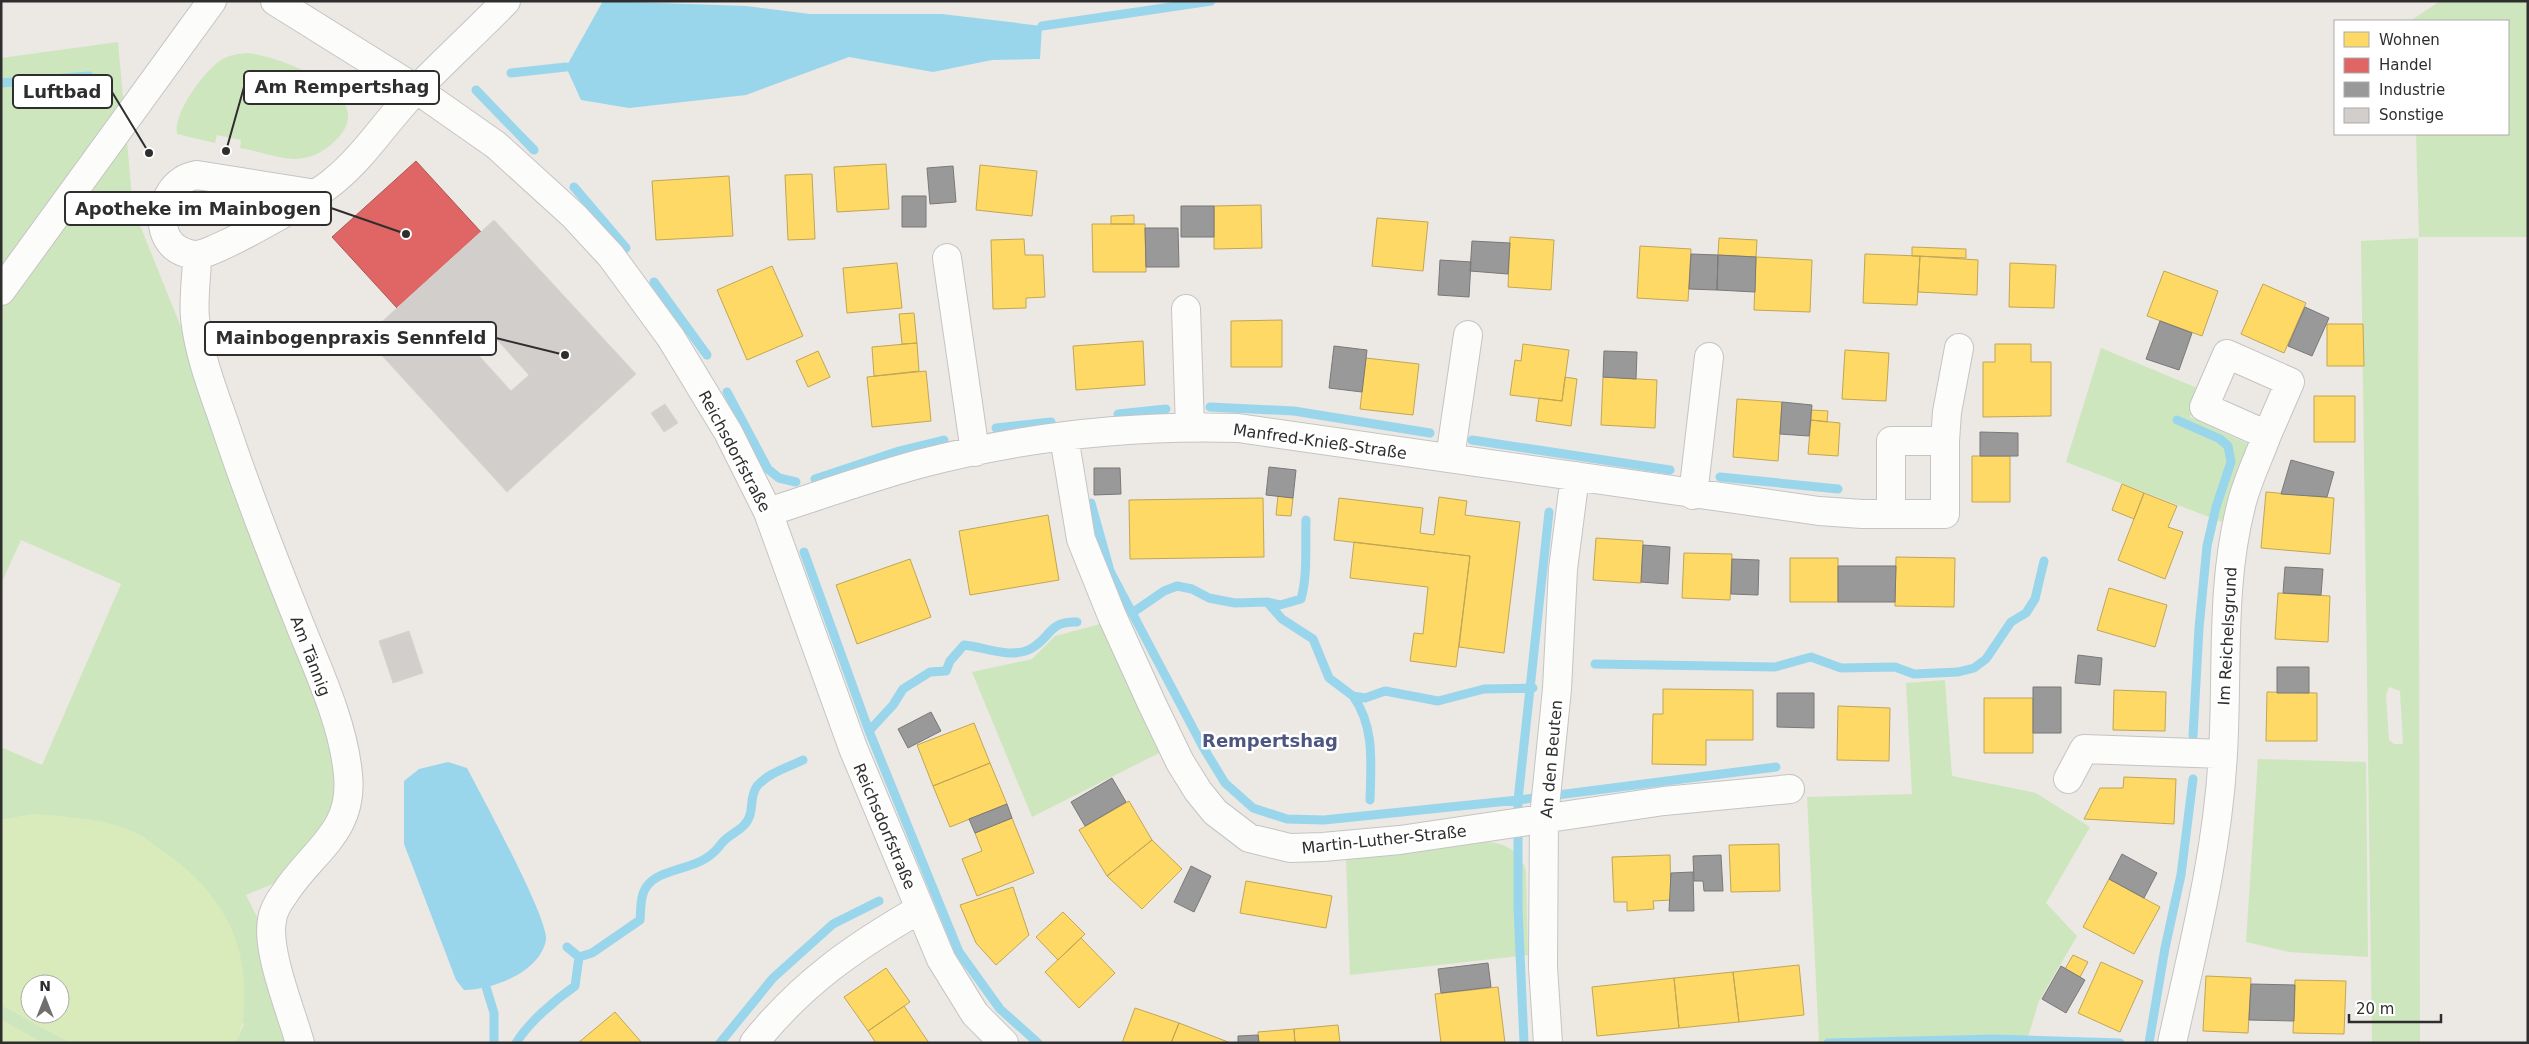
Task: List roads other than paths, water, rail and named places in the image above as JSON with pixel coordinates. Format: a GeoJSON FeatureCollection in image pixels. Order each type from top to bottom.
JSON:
{"type":"FeatureCollection","features":[{"type":"Feature","properties":{"kind":"street"},"geometry":{"type":"LineString","coordinates":[[1,291],[212,1]]}},
{"type":"Feature","properties":{"kind":"street","name":"Reichsdorfstraße"},"geometry":{"type":"LineString","coordinates":[[275,1],[416,89],[496,145],[574,216],[611,256],[671,338],[728,432],[768,512],[853,748],[941,959],[975,1014],[1004,1043]]}},
{"type":"Feature","properties":{"kind":"street"},"geometry":{"type":"LineString","coordinates":[[316,194],[197,175],[183,179],[170,190],[165,200],[162,216],[165,233],[172,244],[184,253],[198,255],[221,247],[316,194],[354,162],[416,89],[506,1]]}},
{"type":"Feature","properties":{"kind":"street","name":"Am Tännig"},"geometry":{"type":"LineString","coordinates":[[198,255],[195,318],[209,379],[255,514],[326,694],[344,751],[348,776],[348,800],[337,831],[288,888],[277,905],[272,920],[273,947],[300,1043]]}},
{"type":"Feature","properties":{"kind":"street"},"geometry":{"type":"LineString","coordinates":[[947,258],[975,452]]}},
{"type":"Feature","properties":{"kind":"street"},"geometry":{"type":"LineString","coordinates":[[1186,309],[1190,427]]}},
{"type":"Feature","properties":{"kind":"street"},"geometry":{"type":"LineString","coordinates":[[1450,458],[1468,335]]}},
{"type":"Feature","properties":{"kind":"street","name":"Manfred-Knieß-Straße"},"geometry":{"type":"LineString","coordinates":[[768,512],[892,472],[975,452],[1064,437],[1190,427],[1238,428],[1575,476],[1693,495],[1819,511],[1862,514],[1946,514],[1948,412],[1959,348]]}},
{"type":"Feature","properties":{"kind":"street"},"geometry":{"type":"LineString","coordinates":[[1693,495],[1709,357]]}},
{"type":"Feature","properties":{"kind":"street","name":"Im Reichelsgrund"},"geometry":{"type":"LineString","coordinates":[[2172,1043],[2206,883],[2223,754],[2225,618],[2231,555],[2242,501],[2267,435]]}},
{"type":"Feature","properties":{"kind":"street","name":"Martin-Luther-Straße"},"geometry":{"type":"LineString","coordinates":[[1064,437],[1081,539],[1112,616],[1180,762],[1198,791],[1215,812],[1249,838],[1267,844],[1290,848],[1323,847],[1400,840],[1544,817],[1664,801],[1790,789]]}},
{"type":"Feature","properties":{"kind":"street"},"geometry":{"type":"LineString","coordinates":[[1891,514],[1891,441],[1946,441]]}},
{"type":"Feature","properties":{"kind":"street","name":"An den Beuten"},"geometry":{"type":"LineString","coordinates":[[1548,1043],[1543,968],[1544,817],[1557,689],[1564,569],[1575,476]]}},
{"type":"Feature","properties":{"kind":"street"},"geometry":{"type":"LineString","coordinates":[[2068,779],[2084,750],[2223,754]]}},
{"type":"Feature","properties":{"kind":"street"},"geometry":{"type":"LineString","coordinates":[[754,1043],[769,1024],[827,968],[875,935],[920,909]]}},
{"type":"Feature","properties":{"kind":"water"},"geometry":{"type":"Polygon","coordinates":[[[603,1],[746,6],[810,14],[942,14],[1042,26],[1040,59],[992,60],[933,72],[849,57],[746,95],[629,108],[581,100],[566,67],[603,1]]]}},
{"type":"Feature","properties":{"kind":"water"},"geometry":{"type":"Polygon","coordinates":[[[448,762],[467,768],[526,883],[537,908],[546,940],[542,951],[535,961],[525,970],[501,983],[476,989],[464,990],[456,980],[404,844],[404,781],[419,769],[448,762]]]}},
{"type":"Feature","properties":{"kind":"waterway"},"geometry":{"type":"LineString","coordinates":[[1042,26],[1211,1]]}},
{"type":"Feature","properties":{"kind":"waterway"},"geometry":{"type":"LineString","coordinates":[[511,73],[566,67]]}},
{"type":"Feature","properties":{"kind":"waterway"},"geometry":{"type":"LineString","coordinates":[[1,83],[89,76]]}},
{"type":"Feature","properties":{"kind":"waterway"},"geometry":{"type":"LineString","coordinates":[[476,90],[534,150]]}},
{"type":"Feature","properties":{"kind":"waterway"},"geometry":{"type":"LineString","coordinates":[[574,187],[626,248]]}},
{"type":"Feature","properties":{"kind":"waterway"},"geometry":{"type":"LineString","coordinates":[[654,282],[707,355]]}},
{"type":"Feature","properties":{"kind":"waterway"},"geometry":{"type":"LineString","coordinates":[[727,392],[768,469],[779,478],[796,482]]}},
{"type":"Feature","properties":{"kind":"waterway"},"geometry":{"type":"LineString","coordinates":[[1210,407],[1294,411],[1430,433]]}},
{"type":"Feature","properties":{"kind":"waterway"},"geometry":{"type":"LineString","coordinates":[[1118,414],[1166,409]]}},
{"type":"Feature","properties":{"kind":"waterway"},"geometry":{"type":"LineString","coordinates":[[2177,420],[2220,439],[2228,446],[2231,462],[2216,507],[2207,546],[2199,628],[2193,736]]}},
{"type":"Feature","properties":{"kind":"waterway"},"geometry":{"type":"LineString","coordinates":[[996,428],[1051,422]]}},
{"type":"Feature","properties":{"kind":"waterway"},"geometry":{"type":"LineString","coordinates":[[815,479],[899,451],[944,440]]}},
{"type":"Feature","properties":{"kind":"waterway"},"geometry":{"type":"LineString","coordinates":[[1472,440],[1670,470]]}},
{"type":"Feature","properties":{"kind":"waterway"},"geometry":{"type":"LineString","coordinates":[[1720,477],[1838,489]]}},
{"type":"Feature","properties":{"kind":"waterway"},"geometry":{"type":"LineString","coordinates":[[1091,503],[1110,571],[1203,747],[1225,783],[1253,808],[1287,819],[1324,820],[1518,800],[1776,767]]}},
{"type":"Feature","properties":{"kind":"waterway"},"geometry":{"type":"LineString","coordinates":[[1524,1043],[1518,908],[1518,800],[1549,512]]}},
{"type":"Feature","properties":{"kind":"waterway"},"geometry":{"type":"LineString","coordinates":[[1267,602],[1280,605],[1301,599],[1305,570],[1306,520]]}},
{"type":"Feature","properties":{"kind":"waterway"},"geometry":{"type":"LineString","coordinates":[[804,552],[869,731],[959,952],[1000,1009],[1038,1043]]}},
{"type":"Feature","properties":{"kind":"waterway"},"geometry":{"type":"LineString","coordinates":[[1595,664],[1775,667],[1811,657],[1841,668],[1895,667],[1914,674],[1958,672],[1974,668],[1986,659],[2011,622],[2026,613],[2035,599],[2044,561]]}},
{"type":"Feature","properties":{"kind":"waterway"},"geometry":{"type":"LineString","coordinates":[[1132,613],[1164,591],[1177,586],[1192,589],[1209,598],[1235,603],[1267,602],[1282,619],[1313,639],[1329,678],[1353,696],[1365,698],[1385,691],[1438,701],[1484,689],[1533,688]]}},
{"type":"Feature","properties":{"kind":"waterway"},"geometry":{"type":"LineString","coordinates":[[869,731],[893,705],[903,689],[930,672],[946,671],[950,661],[964,645],[998,652],[1016,653],[1032,648],[1061,624],[1077,622]]}},
{"type":"Feature","properties":{"kind":"waterway"},"geometry":{"type":"LineString","coordinates":[[1353,696],[1365,720],[1368,733],[1371,759],[1370,800]]}},
{"type":"Feature","properties":{"kind":"waterway"},"geometry":{"type":"LineString","coordinates":[[579,957],[592,953],[640,920],[643,894],[653,880],[668,872],[705,859],[713,853],[746,823],[750,815],[752,797],[757,786],[773,774],[803,760]]}},
{"type":"Feature","properties":{"kind":"waterway"},"geometry":{"type":"LineString","coordinates":[[2149,1043],[2165,948],[2181,875],[2193,779]]}},
{"type":"Feature","properties":{"kind":"waterway"},"geometry":{"type":"LineString","coordinates":[[720,1043],[773,978],[833,924],[879,901]]}},
{"type":"Feature","properties":{"kind":"waterway"},"geometry":{"type":"LineString","coordinates":[[567,947],[579,957]]}},
{"type":"Feature","properties":{"kind":"waterway"},"geometry":{"type":"LineString","coordinates":[[516,1043],[543,1012],[575,986],[579,957]]}},
{"type":"Feature","properties":{"kind":"waterway"},"geometry":{"type":"LineString","coordinates":[[486,987],[494,1013],[494,1043]]}},
{"type":"Feature","properties":{"kind":"waterway"},"geometry":{"type":"LineString","coordinates":[[1828,1043],[1996,1039],[2120,1043]]}},
{"type":"Feature","properties":{"kind":"place","name":"Am Rempertshag"},"geometry":{"type":"Point","coordinates":[226,151]}},
{"type":"Feature","properties":{"kind":"place","name":"Luftbad"},"geometry":{"type":"Point","coordinates":[149,153]}},
{"type":"Feature","properties":{"kind":"place","name":"Apotheke im Mainbogen"},"geometry":{"type":"Point","coordinates":[406,234]}},
{"type":"Feature","properties":{"kind":"place","name":"Mainbogenpraxis Sennfeld"},"geometry":{"type":"Point","coordinates":[565,355]}},
{"type":"Feature","properties":{"kind":"district","name":"Rempertshag"},"geometry":{"type":"Point","coordinates":[1270,741]}}]}
